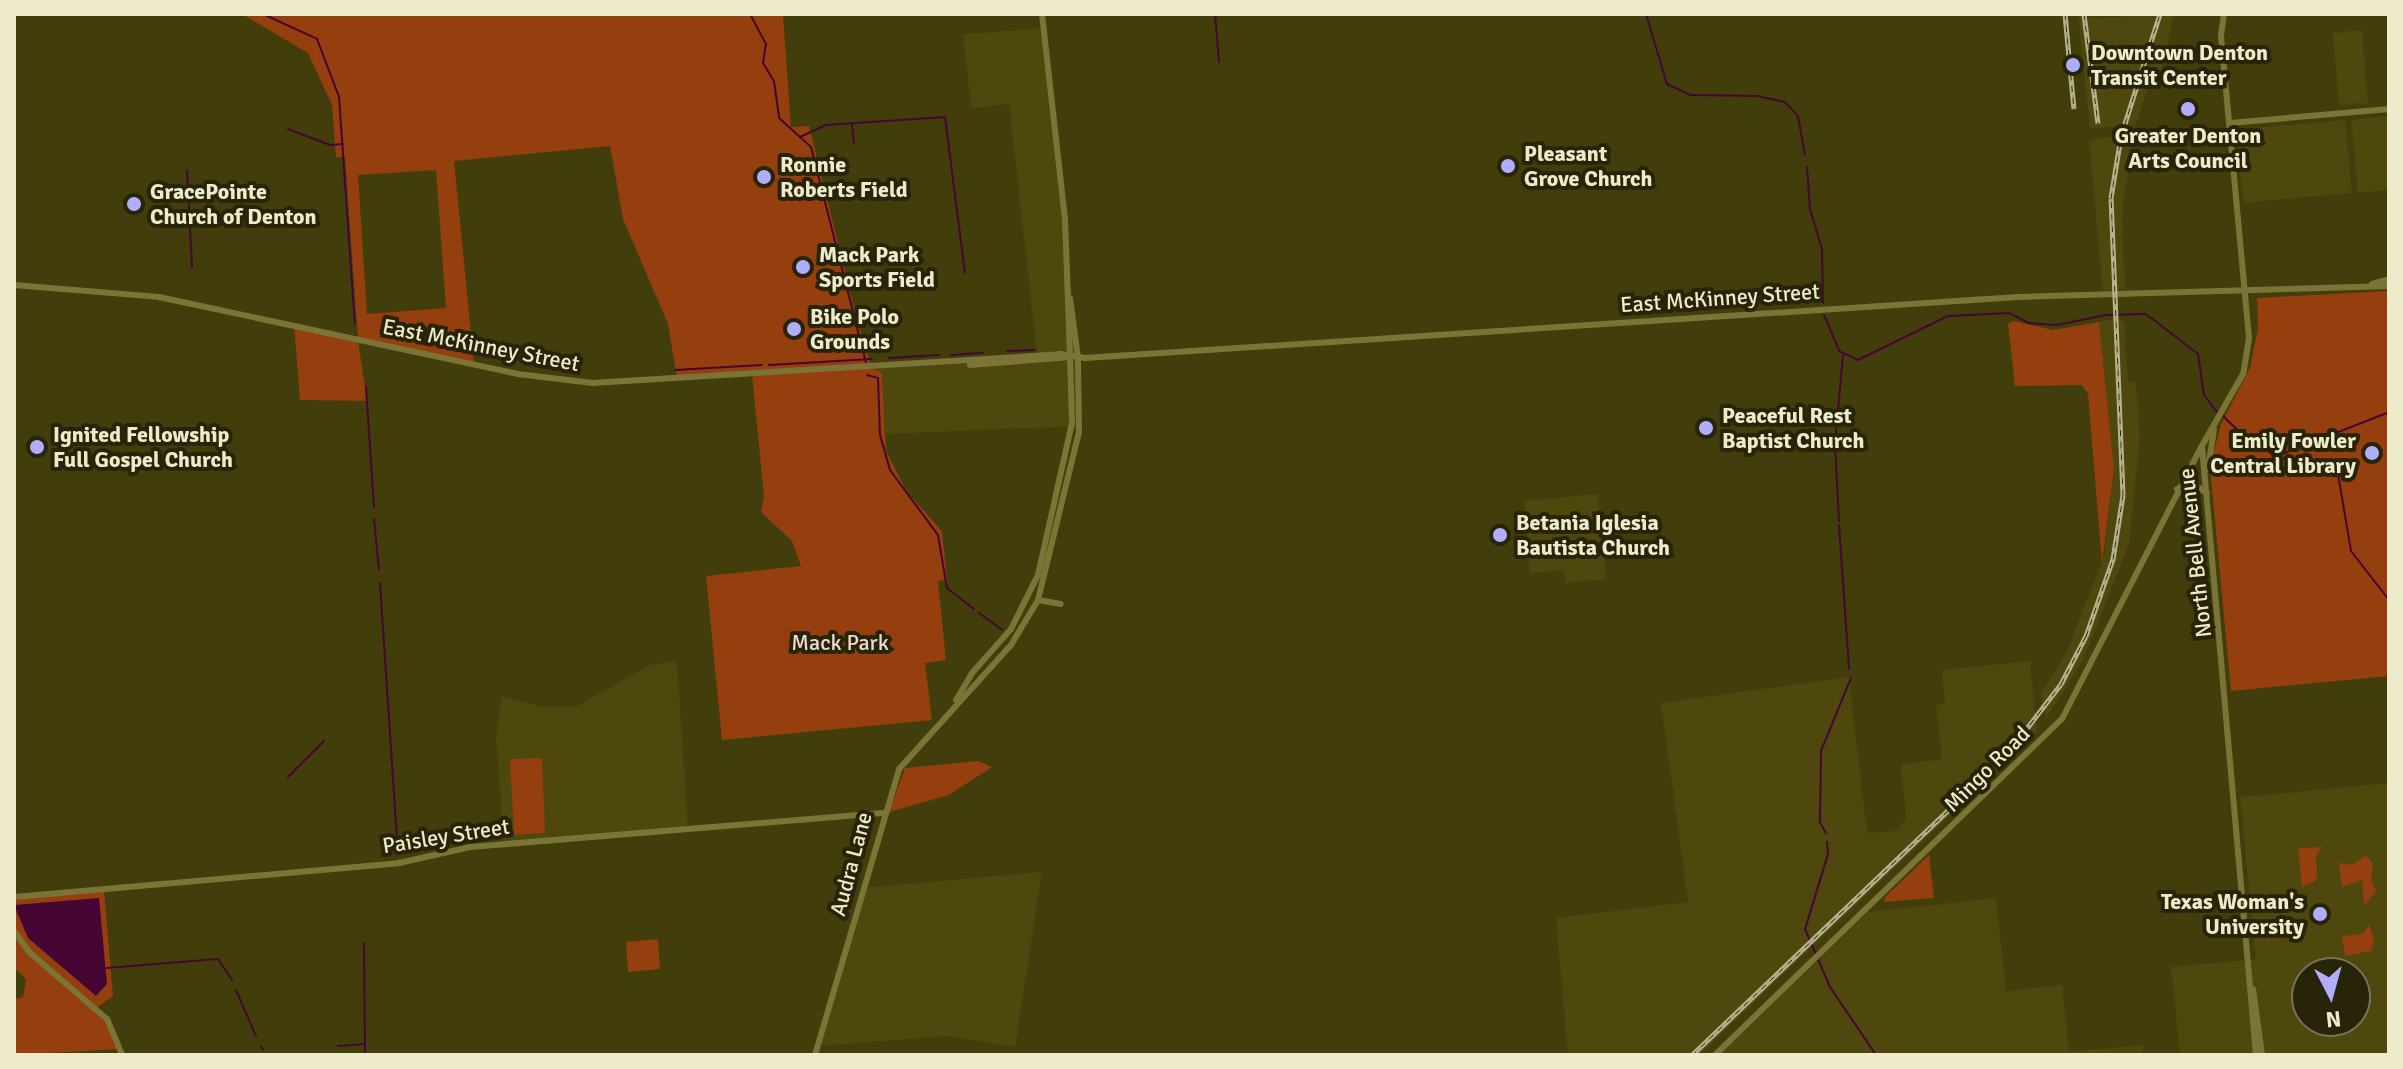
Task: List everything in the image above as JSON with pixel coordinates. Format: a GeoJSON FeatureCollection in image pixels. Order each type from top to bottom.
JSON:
{"type":"FeatureCollection","features":[{"type":"Feature","properties":{"kind":"main road","name":"Audra Lane"},"geometry":{"type":"LineString","coordinates":[[956,701],[1011,629],[1032,591],[1080,416],[1066,238],[1042,14]]}},
{"type":"Feature","properties":{"kind":"main road","name":"North Bell Avenue"},"geometry":{"type":"LineString","coordinates":[[2224,14],[2230,123],[2247,291],[2247,358],[2202,446],[2253,989],[2262,1055]]}},
{"type":"Feature","properties":{"kind":"main road"},"geometry":{"type":"LineString","coordinates":[[2230,123],[2389,109]]}},
{"type":"Feature","properties":{"kind":"main road","name":"East McKinney Street"},"geometry":{"type":"LineString","coordinates":[[2372,284],[2389,279]]}},
{"type":"Feature","properties":{"kind":"main road","name":"East McKinney Street"},"geometry":{"type":"LineString","coordinates":[[14,285],[186,302],[563,382],[1074,358],[2018,297],[2247,291],[2372,284],[2389,286]]}},
{"type":"Feature","properties":{"kind":"main road"},"geometry":{"type":"LineString","coordinates":[[2177,489],[2192,483],[2207,493],[2216,419]]}},
{"type":"Feature","properties":{"kind":"main road","name":"Mingo Road"},"geometry":{"type":"LineString","coordinates":[[1715,1055],[2062,719],[2177,489],[2202,446]]}},
{"type":"Feature","properties":{"kind":"main road","name":"Audra Lane"},"geometry":{"type":"LineString","coordinates":[[815,1055],[883,813],[901,765],[956,701],[995,663],[1038,600],[1068,458]]}},
{"type":"Feature","properties":{"kind":"main road"},"geometry":{"type":"LineString","coordinates":[[1038,600],[1061,604]]}},
{"type":"Feature","properties":{"kind":"main road"},"geometry":{"type":"LineString","coordinates":[[987,657],[995,663]]}},
{"type":"Feature","properties":{"kind":"main road","name":"Paisley Street"},"geometry":{"type":"LineString","coordinates":[[14,897],[399,863],[470,847],[883,813]]}},
{"type":"Feature","properties":{"kind":"main road"},"geometry":{"type":"LineString","coordinates":[[14,931],[29,952],[105,1017],[122,1055]]}},
{"type":"Feature","properties":{"kind":"main road","name":"North Bell Avenue"},"geometry":{"type":"LineString","coordinates":[[2253,989],[2256,1055]]}},
{"type":"Feature","properties":{"kind":"shaded area"},"geometry":{"type":"Polygon","coordinates":[[[2078,14],[2095,18],[2173,14],[2166,56],[2157,81],[2151,80],[2135,126],[2090,128],[2078,14]]]}},
{"type":"Feature","properties":{"kind":"shaded area"},"geometry":{"type":"Polygon","coordinates":[[[1044,28],[1074,317],[1079,426],[886,434],[882,373],[872,368],[1037,355],[1009,104],[971,108],[963,34],[1044,28]]]}},
{"type":"Feature","properties":{"kind":"shaded area"},"geometry":{"type":"Polygon","coordinates":[[[2362,30],[2368,103],[2339,105],[2333,33],[2362,30]]]}},
{"type":"Feature","properties":{"kind":"shaded area"},"geometry":{"type":"Polygon","coordinates":[[[2389,116],[2389,190],[2358,193],[2351,120],[2389,116]]]}},
{"type":"Feature","properties":{"kind":"shaded area"},"geometry":{"type":"Polygon","coordinates":[[[2345,120],[2352,193],[2243,203],[2236,130],[2345,120]]]}},
{"type":"Feature","properties":{"kind":"shaded area"},"geometry":{"type":"Polygon","coordinates":[[[2101,137],[2133,137],[2122,214],[2125,289],[2103,291],[2089,142],[2101,137]]]}},
{"type":"Feature","properties":{"kind":"shaded area"},"geometry":{"type":"Polygon","coordinates":[[[2117,318],[2124,321],[2128,382],[2136,382],[2140,435],[2129,544],[2083,660],[2046,719],[2041,694],[2068,649],[2104,556],[2114,469],[2099,322],[2117,318]]]}},
{"type":"Feature","properties":{"kind":"shaded area"},"geometry":{"type":"Polygon","coordinates":[[[1598,494],[1606,579],[1566,583],[1564,570],[1530,573],[1524,501],[1598,494]]]}},
{"type":"Feature","properties":{"kind":"shaded area"},"geometry":{"type":"Polygon","coordinates":[[[677,661],[688,829],[504,844],[496,736],[502,697],[544,707],[577,706],[650,665],[677,661]]]}},
{"type":"Feature","properties":{"kind":"shaded area"},"geometry":{"type":"Polygon","coordinates":[[[2030,661],[2037,732],[1699,1055],[1568,1055],[1556,918],[1688,902],[1661,703],[1849,677],[1867,833],[1895,831],[1906,819],[1901,764],[1942,759],[1936,705],[1945,704],[1942,670],[2030,661]]]}},
{"type":"Feature","properties":{"kind":"shaded area","name":"Texas Woman's University"},"geometry":{"type":"Polygon","coordinates":[[[2389,783],[2389,1055],[2180,1055],[2171,967],[2256,959],[2240,797],[2389,783]]]}},
{"type":"Feature","properties":{"kind":"shaded area"},"geometry":{"type":"Polygon","coordinates":[[[1042,872],[1015,1047],[948,1036],[818,1046],[863,888],[1042,872]]]}},
{"type":"Feature","properties":{"kind":"shaded area"},"geometry":{"type":"Polygon","coordinates":[[[99,898],[107,984],[96,996],[28,938],[14,905],[99,898]]]}},
{"type":"Feature","properties":{"kind":"shaded area"},"geometry":{"type":"Polygon","coordinates":[[[1996,898],[2006,991],[2062,985],[2069,1052],[2142,1045],[2143,1055],[1720,1055],[1868,912],[1996,898]]]}},
{"type":"Feature","properties":{"kind":"green space","name":"Mack Park"},"geometry":{"type":"Polygon","coordinates":[[[242,14],[802,14],[783,16],[791,127],[809,126],[856,316],[872,368],[882,373],[886,451],[907,492],[942,531],[947,580],[938,581],[946,660],[925,663],[932,720],[722,740],[706,576],[801,566],[792,541],[761,512],[764,496],[752,375],[677,379],[668,324],[623,219],[610,146],[454,161],[474,364],[358,340],[367,401],[300,400],[294,325],[358,339],[345,157],[336,157],[332,105],[308,53],[242,14]],[[436,170],[358,175],[367,314],[446,308],[436,170]]]}},
{"type":"Feature","properties":{"kind":"green space"},"geometry":{"type":"Polygon","coordinates":[[[2389,291],[2389,676],[2231,691],[2210,467],[2221,424],[2250,368],[2258,328],[2257,298],[2389,291]]]}},
{"type":"Feature","properties":{"kind":"green space"},"geometry":{"type":"Polygon","coordinates":[[[2013,321],[2053,330],[2099,322],[2114,469],[2102,563],[2088,394],[2082,385],[2015,386],[2008,324],[2013,321]]]}},
{"type":"Feature","properties":{"kind":"green space"},"geometry":{"type":"Polygon","coordinates":[[[542,758],[545,833],[514,835],[510,759],[542,758]]]}},
{"type":"Feature","properties":{"kind":"green space"},"geometry":{"type":"Polygon","coordinates":[[[978,761],[992,767],[949,795],[889,812],[905,768],[978,761]]]}},
{"type":"Feature","properties":{"kind":"green space"},"geometry":{"type":"Polygon","coordinates":[[[2322,847],[2316,856],[2317,880],[2302,887],[2298,848],[2322,847]]]}},
{"type":"Feature","properties":{"kind":"green space"},"geometry":{"type":"Polygon","coordinates":[[[1929,855],[1934,898],[1884,902],[1885,897],[1929,855]]]}},
{"type":"Feature","properties":{"kind":"green space"},"geometry":{"type":"Polygon","coordinates":[[[2366,855],[2373,864],[2371,880],[2376,891],[2364,906],[2362,880],[2342,887],[2339,864],[2331,862],[2352,865],[2366,855]]]}},
{"type":"Feature","properties":{"kind":"green space"},"geometry":{"type":"Polygon","coordinates":[[[104,890],[113,996],[96,1008],[121,1049],[14,1055],[14,999],[23,997],[26,979],[14,968],[14,897],[104,890]]]}},
{"type":"Feature","properties":{"kind":"green space"},"geometry":{"type":"Polygon","coordinates":[[[2369,924],[2374,940],[2371,951],[2345,956],[2342,936],[2363,934],[2369,924]]]}},
{"type":"Feature","properties":{"kind":"green space"},"geometry":{"type":"Polygon","coordinates":[[[658,939],[660,969],[628,972],[626,942],[658,939]]]}},
{"type":"Feature","properties":{"kind":"waterway"},"geometry":{"type":"LineString","coordinates":[[263,14],[317,39],[339,97],[355,323]]}},
{"type":"Feature","properties":{"kind":"waterway"},"geometry":{"type":"LineString","coordinates":[[750,14],[766,44],[763,63],[774,81],[779,118],[811,147],[866,362]]}},
{"type":"Feature","properties":{"kind":"waterway"},"geometry":{"type":"LineString","coordinates":[[1215,14],[1219,62]]}},
{"type":"Feature","properties":{"kind":"waterway"},"geometry":{"type":"LineString","coordinates":[[1646,14],[1667,84],[1691,95],[1757,96],[1785,102],[1798,116],[1805,154]]}},
{"type":"Feature","properties":{"kind":"waterway"},"geometry":{"type":"LineString","coordinates":[[800,137],[826,125],[945,117],[965,273]]}},
{"type":"Feature","properties":{"kind":"waterway"},"geometry":{"type":"LineString","coordinates":[[852,125],[854,143]]}},
{"type":"Feature","properties":{"kind":"waterway"},"geometry":{"type":"LineString","coordinates":[[288,129],[330,145],[343,144]]}},
{"type":"Feature","properties":{"kind":"waterway"},"geometry":{"type":"LineString","coordinates":[[1807,167],[1810,209],[1822,249],[1823,303]]}},
{"type":"Feature","properties":{"kind":"waterway"},"geometry":{"type":"LineString","coordinates":[[187,171],[192,267]]}},
{"type":"Feature","properties":{"kind":"waterway"},"geometry":{"type":"LineString","coordinates":[[836,252],[846,255]]}},
{"type":"Feature","properties":{"kind":"waterway"},"geometry":{"type":"LineString","coordinates":[[1824,315],[1839,351],[1858,360],[1948,316],[2009,313],[2029,323],[2057,325],[2106,315],[2146,314],[2198,354],[2204,395],[2217,412]]}},
{"type":"Feature","properties":{"kind":"waterway"},"geometry":{"type":"LineString","coordinates":[[1007,351],[1034,350]]}},
{"type":"Feature","properties":{"kind":"waterway"},"geometry":{"type":"LineString","coordinates":[[951,355],[983,353]]}},
{"type":"Feature","properties":{"kind":"waterway"},"geometry":{"type":"LineString","coordinates":[[889,358],[939,355]]}},
{"type":"Feature","properties":{"kind":"waterway"},"geometry":{"type":"LineString","coordinates":[[1839,521],[1835,444],[1843,355]]}},
{"type":"Feature","properties":{"kind":"waterway"},"geometry":{"type":"LineString","coordinates":[[769,365],[872,359]]}},
{"type":"Feature","properties":{"kind":"waterway"},"geometry":{"type":"LineString","coordinates":[[675,370],[762,365]]}},
{"type":"Feature","properties":{"kind":"waterway"},"geometry":{"type":"LineString","coordinates":[[867,375],[878,378],[880,435],[890,470],[938,535],[947,588],[974,609]]}},
{"type":"Feature","properties":{"kind":"waterway"},"geometry":{"type":"LineString","coordinates":[[366,387],[374,507]]}},
{"type":"Feature","properties":{"kind":"waterway"},"geometry":{"type":"LineString","coordinates":[[2222,415],[2249,441],[2277,456],[2389,412]]}},
{"type":"Feature","properties":{"kind":"waterway"},"geometry":{"type":"LineString","coordinates":[[2276,457],[2323,465],[2338,474],[2351,551],[2389,600]]}},
{"type":"Feature","properties":{"kind":"waterway"},"geometry":{"type":"LineString","coordinates":[[374,519],[379,570]]}},
{"type":"Feature","properties":{"kind":"waterway"},"geometry":{"type":"LineString","coordinates":[[1839,525],[1849,669]]}},
{"type":"Feature","properties":{"kind":"waterway"},"geometry":{"type":"LineString","coordinates":[[380,583],[398,852]]}},
{"type":"Feature","properties":{"kind":"waterway"},"geometry":{"type":"LineString","coordinates":[[979,613],[1002,630]]}},
{"type":"Feature","properties":{"kind":"waterway"},"geometry":{"type":"LineString","coordinates":[[1826,833],[1820,822],[1821,751],[1851,678]]}},
{"type":"Feature","properties":{"kind":"waterway"},"geometry":{"type":"LineString","coordinates":[[288,777],[324,741]]}},
{"type":"Feature","properties":{"kind":"waterway"},"geometry":{"type":"LineString","coordinates":[[1827,842],[1828,854],[1805,929],[1830,987],[1876,1055]]}},
{"type":"Feature","properties":{"kind":"waterway"},"geometry":{"type":"LineString","coordinates":[[364,943],[365,1055]]}},
{"type":"Feature","properties":{"kind":"waterway"},"geometry":{"type":"LineString","coordinates":[[106,968],[218,959],[232,980]]}},
{"type":"Feature","properties":{"kind":"waterway"},"geometry":{"type":"LineString","coordinates":[[236,990],[256,1036]]}},
{"type":"Feature","properties":{"kind":"waterway"},"geometry":{"type":"LineString","coordinates":[[338,1046],[365,1044]]}},
{"type":"Feature","properties":{"kind":"railway"},"geometry":{"type":"LineString","coordinates":[[2065,14],[2074,109]]}},
{"type":"Feature","properties":{"kind":"railway"},"geometry":{"type":"LineString","coordinates":[[2084,14],[2098,123]]}},
{"type":"Feature","properties":{"kind":"railway"},"geometry":{"type":"LineString","coordinates":[[1692,1055],[2008,753],[2061,684],[2086,636],[2113,559],[2123,495],[2111,198],[2121,136],[2160,14]]}},
{"type":"Feature","properties":{"kind":"place","name":"Downtown Denton Transit Center"},"geometry":{"type":"Point","coordinates":[2073,65]}},
{"type":"Feature","properties":{"kind":"place","name":"Greater Denton Arts Council"},"geometry":{"type":"Point","coordinates":[2188,109]}},
{"type":"Feature","properties":{"kind":"place","name":"Pleasant Grove Church"},"geometry":{"type":"Point","coordinates":[1508,166]}},
{"type":"Feature","properties":{"kind":"place","name":"Ronnie Roberts Field"},"geometry":{"type":"Point","coordinates":[764,177]}},
{"type":"Feature","properties":{"kind":"place","name":"GracePointe Church of Denton"},"geometry":{"type":"Point","coordinates":[134,204]}},
{"type":"Feature","properties":{"kind":"place","name":"Mack Park Sports Field"},"geometry":{"type":"Point","coordinates":[803,267]}},
{"type":"Feature","properties":{"kind":"place","name":"Bike Polo Grounds"},"geometry":{"type":"Point","coordinates":[794,329]}},
{"type":"Feature","properties":{"kind":"place","name":"Peaceful Rest Baptist Church"},"geometry":{"type":"Point","coordinates":[1706,428]}},
{"type":"Feature","properties":{"kind":"place","name":"Ignited Fellowship Full Gospel Church"},"geometry":{"type":"Point","coordinates":[37,447]}},
{"type":"Feature","properties":{"kind":"place","name":"Emily Fowler Central Library"},"geometry":{"type":"Point","coordinates":[2372,453]}},
{"type":"Feature","properties":{"kind":"place","name":"Betania Iglesia Bautista Church"},"geometry":{"type":"Point","coordinates":[1500,535]}},
{"type":"Feature","properties":{"kind":"place","name":"Texas Woman's University"},"geometry":{"type":"Point","coordinates":[2320,914]}}]}
